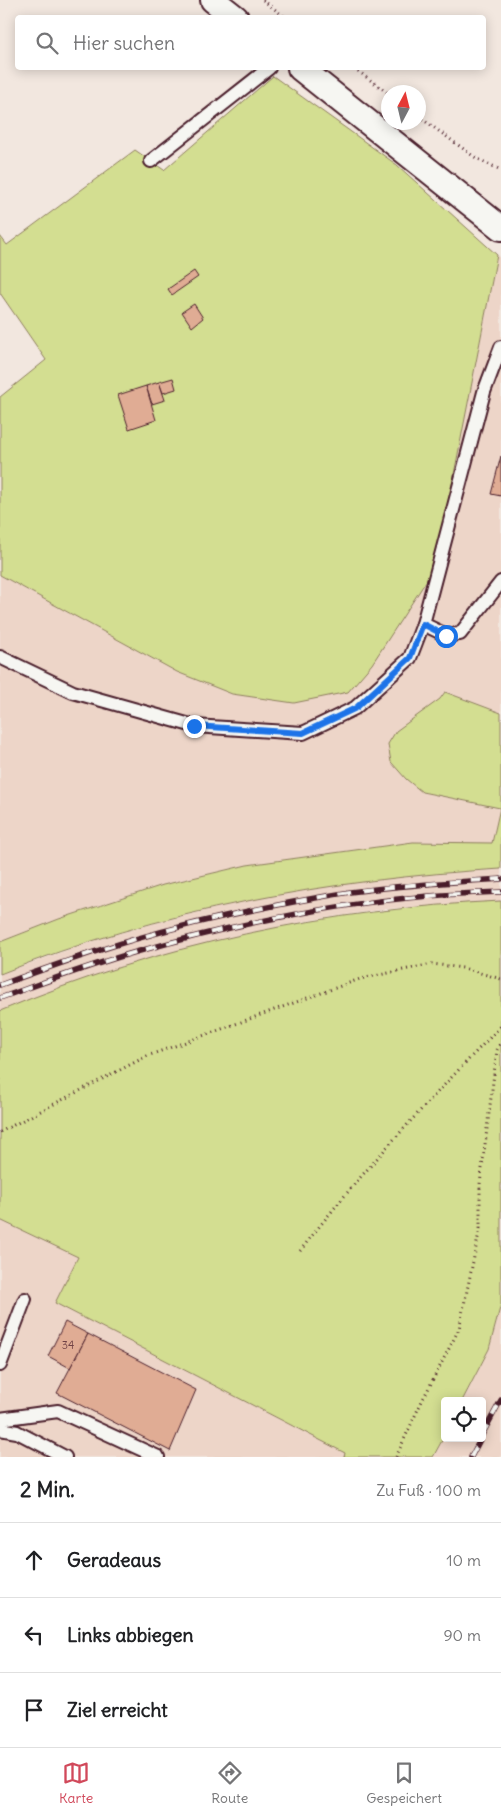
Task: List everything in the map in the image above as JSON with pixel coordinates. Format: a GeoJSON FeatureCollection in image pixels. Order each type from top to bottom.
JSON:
{"type":"FeatureCollection","features":[{"type":"Feature","properties":{"kind":"street"},"geometry":{"type":"LineString","coordinates":[[213,0],[232,15]]}},
{"type":"Feature","properties":{"kind":"street"},"geometry":{"type":"LineString","coordinates":[[303,70],[501,228]]}},
{"type":"Feature","properties":{"kind":"lane"},"geometry":{"type":"LineString","coordinates":[[151,161],[265,70]]}},
{"type":"Feature","properties":{"kind":"lane"},"geometry":{"type":"LineString","coordinates":[[0,657],[73,692],[194,726],[303,733],[356,708],[410,658],[423,624],[484,392],[501,347]]}},
{"type":"Feature","properties":{"kind":"lane"},"geometry":{"type":"LineString","coordinates":[[423,624],[446,636],[460,634],[501,582]]}},
{"type":"Feature","properties":{"kind":"lane"},"geometry":{"type":"LineString","coordinates":[[0,1365],[25,1299]]}},
{"type":"Feature","properties":{"kind":"lane"},"geometry":{"type":"LineString","coordinates":[[0,1420],[58,1411],[158,1457]]}},
{"type":"Feature","properties":{"kind":"lane"},"geometry":{"type":"LineString","coordinates":[[0,1429],[17,1432],[65,1457]]}},
{"type":"Feature","properties":{"kind":"path"},"geometry":{"type":"LineString","coordinates":[[262,0],[282,15]]}},
{"type":"Feature","properties":{"kind":"path"},"geometry":{"type":"LineString","coordinates":[[357,70],[381,88]]}},
{"type":"Feature","properties":{"kind":"path"},"geometry":{"type":"LineString","coordinates":[[426,122],[476,158],[501,170]]}},
{"type":"Feature","properties":{"kind":"path"},"geometry":{"type":"LineString","coordinates":[[0,1132],[147,1056],[360,979],[432,964],[463,968],[501,979]]}},
{"type":"Feature","properties":{"kind":"path"},"geometry":{"type":"LineString","coordinates":[[300,1251],[338,1202],[436,1092],[501,1026]]}},
{"type":"Feature","properties":{"kind":"path"},"geometry":{"type":"LineString","coordinates":[[396,1457],[459,1329],[480,1228],[480,1184],[497,1050],[501,1041]]}},
{"type":"Feature","properties":{"kind":"shaded area"},"geometry":{"type":"Polygon","coordinates":[[[497,255],[501,258],[501,713],[445,692],[440,699],[422,792],[500,808],[492,844],[413,842],[247,865],[163,885],[59,919],[0,942],[0,575],[177,672],[232,694],[294,703],[436,566],[497,255]]]}},
{"type":"Feature","properties":{"kind":"shaded area"},"geometry":{"type":"Polygon","coordinates":[[[501,869],[501,901],[386,909],[312,920],[225,938],[95,976],[0,1011],[0,974],[93,941],[159,922],[245,901],[315,888],[387,878],[501,869]]]}},
{"type":"Feature","properties":{"kind":"shaded area"},"geometry":{"type":"Polygon","coordinates":[[[0,1220],[78,1257],[55,1303],[346,1453],[344,1457],[0,1457],[0,1220]]]}},
{"type":"Feature","properties":{"kind":"shaded area"},"geometry":{"type":"Polygon","coordinates":[[[501,1304],[501,1457],[433,1457],[441,1442],[486,1442],[486,1397],[464,1397],[489,1349],[501,1304]]]}},
{"type":"Feature","properties":{"kind":"green space"},"geometry":{"type":"Polygon","coordinates":[[[273,76],[397,165],[497,255],[436,566],[372,664],[348,692],[294,703],[232,694],[177,672],[0,575],[0,397],[46,360],[0,293],[0,236],[7,245],[135,150],[164,170],[273,76]]]}},
{"type":"Feature","properties":{"kind":"green space"},"geometry":{"type":"Polygon","coordinates":[[[445,692],[501,713],[501,869],[373,881],[246,901],[183,915],[121,932],[0,974],[0,942],[59,919],[163,885],[247,865],[413,842],[492,843],[500,808],[422,792],[406,779],[391,762],[388,744],[396,731],[440,699],[445,692]]]}},
{"type":"Feature","properties":{"kind":"green space"},"geometry":{"type":"Polygon","coordinates":[[[501,901],[501,1304],[489,1349],[464,1397],[441,1397],[441,1442],[433,1457],[344,1457],[345,1453],[55,1303],[78,1257],[0,1220],[0,1011],[60,987],[183,949],[309,922],[372,912],[436,905],[501,901]]]}},
{"type":"Feature","properties":{"kind":"building"},"geometry":{"type":"Polygon","coordinates":[[[194,271],[198,277],[172,295],[168,289],[194,271]]]}},
{"type":"Feature","properties":{"kind":"building"},"geometry":{"type":"Polygon","coordinates":[[[194,304],[203,318],[192,327],[182,312],[194,304]]]}},
{"type":"Feature","properties":{"kind":"building"},"geometry":{"type":"Polygon","coordinates":[[[173,378],[176,389],[163,393],[159,382],[173,378]]]}},
{"type":"Feature","properties":{"kind":"building"},"geometry":{"type":"Polygon","coordinates":[[[159,382],[165,400],[152,404],[146,386],[159,382]]]}},
{"type":"Feature","properties":{"kind":"building"},"geometry":{"type":"Polygon","coordinates":[[[146,386],[156,420],[129,429],[118,395],[146,386]]]}},
{"type":"Feature","properties":{"kind":"building"},"geometry":{"type":"Polygon","coordinates":[[[501,456],[501,496],[491,494],[501,456]]]}},
{"type":"Feature","properties":{"kind":"building"},"geometry":{"type":"Polygon","coordinates":[[[65,1322],[88,1334],[70,1368],[48,1356],[65,1322]]]}},
{"type":"Feature","properties":{"kind":"building"},"geometry":{"type":"Polygon","coordinates":[[[88,1334],[196,1390],[170,1451],[57,1393],[88,1334]]]}},
{"type":"Feature","properties":{"kind":"railway"},"geometry":{"type":"LineString","coordinates":[[0,985],[132,940],[186,925],[241,913],[350,892],[501,879]]}},
{"type":"Feature","properties":{"kind":"railway"},"geometry":{"type":"LineString","coordinates":[[0,998],[119,957],[172,942],[281,917],[355,904],[438,895],[501,892]]}},
{"type":"Feature","properties":{"kind":"railway"},"geometry":{"type":"LineString","coordinates":[[486,1428],[501,1400]]}},
{"type":"Feature","properties":{"kind":"railway"},"geometry":{"type":"LineString","coordinates":[[471,1457],[479,1442]]}},
{"type":"Feature","properties":{"kind":"route"},"geometry":{"type":"LineString","coordinates":[[194,726],[303,733],[356,708],[410,658],[423,624],[446,636]]}}]}
